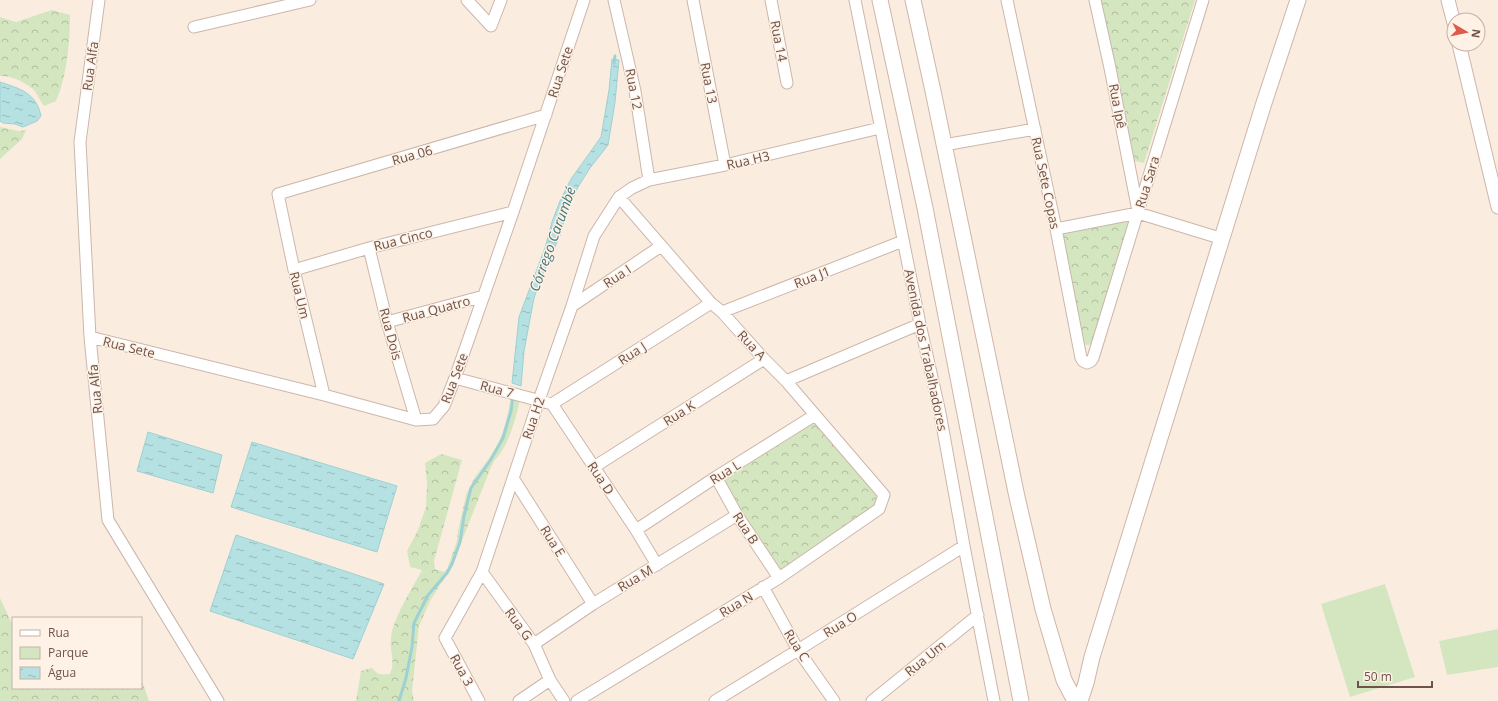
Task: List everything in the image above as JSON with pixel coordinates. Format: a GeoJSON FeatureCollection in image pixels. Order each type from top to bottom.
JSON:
{"type":"FeatureCollection","features":[{"type":"Feature","properties":{"kind":"main road"},"geometry":{"type":"LineString","coordinates":[[880,0],[928,223],[1021,701]]}},
{"type":"Feature","properties":{"kind":"main road"},"geometry":{"type":"LineString","coordinates":[[913,0],[1017,497],[1042,609],[1064,680],[1075,701]]}},
{"type":"Feature","properties":{"kind":"main road"},"geometry":{"type":"LineString","coordinates":[[1080,701],[1092,657],[1223,238],[1260,114],[1298,0]]}},
{"type":"Feature","properties":{"kind":"main road"},"geometry":{"type":"LineString","coordinates":[[1090,701],[1092,657]]}},
{"type":"Feature","properties":{"kind":"street","name":"Rua Alfa"},"geometry":{"type":"LineString","coordinates":[[99,0],[80,142],[90,337],[108,520],[218,701]]}},
{"type":"Feature","properties":{"kind":"street"},"geometry":{"type":"LineString","coordinates":[[194,27],[282,3],[310,0]]}},
{"type":"Feature","properties":{"kind":"street"},"geometry":{"type":"LineString","coordinates":[[467,0],[491,26],[501,0]]}},
{"type":"Feature","properties":{"kind":"street","name":"Rua Sete"},"geometry":{"type":"LineString","coordinates":[[90,337],[324,395],[416,420],[433,419],[444,406],[455,378],[513,212],[584,0]]}},
{"type":"Feature","properties":{"kind":"street","name":"Rua 12"},"geometry":{"type":"LineString","coordinates":[[614,0],[635,91],[649,180]]}},
{"type":"Feature","properties":{"kind":"street","name":"Rua 13"},"geometry":{"type":"LineString","coordinates":[[693,0],[724,165]]}},
{"type":"Feature","properties":{"kind":"street","name":"Rua 14"},"geometry":{"type":"LineString","coordinates":[[771,0],[787,83]]}},
{"type":"Feature","properties":{"kind":"street","name":"Avenida dos Trabalhadores"},"geometry":{"type":"LineString","coordinates":[[855,0],[920,324],[940,413],[994,701]]}},
{"type":"Feature","properties":{"kind":"street","name":"Rua Sete Copas"},"geometry":{"type":"LineString","coordinates":[[1007,0],[1056,229],[1081,358],[1084,362],[1088,362]]}},
{"type":"Feature","properties":{"kind":"street","name":"Rua Ipê"},"geometry":{"type":"LineString","coordinates":[[1095,0],[1110,68],[1138,213]]}},
{"type":"Feature","properties":{"kind":"street","name":"Rua Sara"},"geometry":{"type":"LineString","coordinates":[[1088,362],[1093,358],[1203,0]]}},
{"type":"Feature","properties":{"kind":"street"},"geometry":{"type":"LineString","coordinates":[[1448,0],[1451,12]]}},
{"type":"Feature","properties":{"kind":"street"},"geometry":{"type":"LineString","coordinates":[[1461,52],[1498,207]]}},
{"type":"Feature","properties":{"kind":"street","name":"Rua 06"},"geometry":{"type":"LineString","coordinates":[[278,194],[546,115]]}},
{"type":"Feature","properties":{"kind":"street","name":"Rua H3"},"geometry":{"type":"LineString","coordinates":[[619,197],[632,188],[649,180],[724,165],[880,128]]}},
{"type":"Feature","properties":{"kind":"street"},"geometry":{"type":"LineString","coordinates":[[944,145],[1035,129]]}},
{"type":"Feature","properties":{"kind":"street","name":"Rua Um"},"geometry":{"type":"LineString","coordinates":[[278,194],[294,270],[324,395]]}},
{"type":"Feature","properties":{"kind":"street","name":"Rua A"},"geometry":{"type":"LineString","coordinates":[[619,197],[711,303],[722,312],[786,381],[884,495]]}},
{"type":"Feature","properties":{"kind":"street","name":"Rua H2"},"geometry":{"type":"LineString","coordinates":[[445,638],[482,572],[572,306],[594,236],[619,197]]}},
{"type":"Feature","properties":{"kind":"street","name":"Rua Cinco"},"geometry":{"type":"LineString","coordinates":[[294,270],[369,248],[513,212]]}},
{"type":"Feature","properties":{"kind":"street"},"geometry":{"type":"LineString","coordinates":[[1056,229],[1138,213],[1223,238]]}},
{"type":"Feature","properties":{"kind":"street","name":"Rua J1"},"geometry":{"type":"LineString","coordinates":[[722,312],[903,241]]}},
{"type":"Feature","properties":{"kind":"street","name":"Rua I"},"geometry":{"type":"LineString","coordinates":[[572,306],[661,246]]}},
{"type":"Feature","properties":{"kind":"street","name":"Rua Dois"},"geometry":{"type":"LineString","coordinates":[[369,248],[387,322],[416,420]]}},
{"type":"Feature","properties":{"kind":"street","name":"Rua Quatro"},"geometry":{"type":"LineString","coordinates":[[387,322],[484,296]]}},
{"type":"Feature","properties":{"kind":"street","name":"Rua J"},"geometry":{"type":"LineString","coordinates":[[552,404],[711,303]]}},
{"type":"Feature","properties":{"kind":"street"},"geometry":{"type":"LineString","coordinates":[[786,381],[920,324]]}},
{"type":"Feature","properties":{"kind":"street","name":"Rua K"},"geometry":{"type":"LineString","coordinates":[[594,467],[764,359]]}},
{"type":"Feature","properties":{"kind":"street","name":"Rua 7"},"geometry":{"type":"LineString","coordinates":[[455,378],[539,400]]}},
{"type":"Feature","properties":{"kind":"street"},"geometry":{"type":"LineString","coordinates":[[539,400],[552,404]]}},
{"type":"Feature","properties":{"kind":"street","name":"Rua D"},"geometry":{"type":"LineString","coordinates":[[552,404],[636,530],[657,565]]}},
{"type":"Feature","properties":{"kind":"street","name":"Rua L"},"geometry":{"type":"LineString","coordinates":[[636,530],[716,477],[815,415]]}},
{"type":"Feature","properties":{"kind":"street","name":"Rua B"},"geometry":{"type":"LineString","coordinates":[[716,477],[737,515],[779,578]]}},
{"type":"Feature","properties":{"kind":"street","name":"Rua E"},"geometry":{"type":"LineString","coordinates":[[513,478],[593,604]]}},
{"type":"Feature","properties":{"kind":"street","name":"Rua N"},"geometry":{"type":"LineString","coordinates":[[577,701],[779,578],[879,509],[884,495]]}},
{"type":"Feature","properties":{"kind":"street","name":"Rua M"},"geometry":{"type":"LineString","coordinates":[[534,644],[593,604],[737,515]]}},
{"type":"Feature","properties":{"kind":"street","name":"Rua O"},"geometry":{"type":"LineString","coordinates":[[715,701],[964,546]]}},
{"type":"Feature","properties":{"kind":"street","name":"Rua G"},"geometry":{"type":"LineString","coordinates":[[482,572],[534,644],[550,680]]}},
{"type":"Feature","properties":{"kind":"street","name":"Rua C"},"geometry":{"type":"LineString","coordinates":[[763,587],[798,650],[834,701]]}},
{"type":"Feature","properties":{"kind":"street","name":"Rua Um"},"geometry":{"type":"LineString","coordinates":[[872,701],[978,615]]}},
{"type":"Feature","properties":{"kind":"street","name":"Rua 3"},"geometry":{"type":"LineString","coordinates":[[445,638],[480,701]]}},
{"type":"Feature","properties":{"kind":"street"},"geometry":{"type":"LineString","coordinates":[[519,701],[550,680],[564,701]]}},
{"type":"Feature","properties":{"kind":"green space"},"geometry":{"type":"Polygon","coordinates":[[[1100,0],[1195,0],[1144,163],[1134,161],[1100,0]]]}},
{"type":"Feature","properties":{"kind":"green space"},"geometry":{"type":"Polygon","coordinates":[[[52,10],[70,15],[69,36],[65,70],[60,91],[56,101],[44,106],[33,89],[29,86],[13,78],[0,76],[0,17],[16,22],[52,10]]]}},
{"type":"Feature","properties":{"kind":"green space"},"geometry":{"type":"Polygon","coordinates":[[[0,127],[19,131],[26,130],[22,139],[0,159],[0,127]]]}},
{"type":"Feature","properties":{"kind":"green space"},"geometry":{"type":"Polygon","coordinates":[[[1126,220],[1129,223],[1092,343],[1086,345],[1084,342],[1060,234],[1126,220]]]}},
{"type":"Feature","properties":{"kind":"green space"},"geometry":{"type":"Polygon","coordinates":[[[511,397],[520,400],[511,433],[499,456],[493,462],[487,461],[497,447],[506,423],[511,397]]]}},
{"type":"Feature","properties":{"kind":"green space"},"geometry":{"type":"Polygon","coordinates":[[[814,420],[877,492],[875,506],[778,573],[720,479],[814,420]]]}},
{"type":"Feature","properties":{"kind":"green space"},"geometry":{"type":"Polygon","coordinates":[[[441,454],[462,460],[434,561],[435,569],[444,572],[447,569],[457,541],[466,495],[475,477],[487,461],[493,462],[452,566],[430,601],[419,626],[412,691],[414,701],[356,701],[361,671],[372,668],[380,674],[390,674],[392,669],[392,631],[395,622],[422,570],[410,567],[407,551],[418,530],[426,507],[427,484],[425,463],[441,454]]]}},
{"type":"Feature","properties":{"kind":"green space"},"geometry":{"type":"Polygon","coordinates":[[[1385,584],[1415,677],[1350,697],[1321,604],[1385,584]]]}},
{"type":"Feature","properties":{"kind":"green space"},"geometry":{"type":"Polygon","coordinates":[[[0,598],[12,624],[12,689],[142,689],[142,681],[149,701],[0,701],[0,598]]]}},
{"type":"Feature","properties":{"kind":"green space"},"geometry":{"type":"Polygon","coordinates":[[[1498,629],[1498,667],[1447,675],[1439,641],[1498,629]]]}},
{"type":"Feature","properties":{"kind":"water"},"geometry":{"type":"Polygon","coordinates":[[[612,59],[619,60],[615,102],[608,145],[590,168],[578,187],[566,212],[561,233],[540,281],[534,298],[524,351],[521,386],[512,383],[519,317],[545,248],[552,222],[560,201],[571,179],[601,137],[609,90],[612,59]]]}},
{"type":"Feature","properties":{"kind":"water"},"geometry":{"type":"Polygon","coordinates":[[[0,82],[15,87],[31,97],[39,108],[41,116],[37,121],[23,127],[0,121],[0,82]]]}},
{"type":"Feature","properties":{"kind":"water"},"geometry":{"type":"Polygon","coordinates":[[[148,432],[222,455],[213,493],[137,471],[148,432]]]}},
{"type":"Feature","properties":{"kind":"water"},"geometry":{"type":"Polygon","coordinates":[[[252,442],[397,486],[377,552],[231,507],[252,442]]]}},
{"type":"Feature","properties":{"kind":"water"},"geometry":{"type":"Polygon","coordinates":[[[236,535],[384,584],[353,659],[210,611],[236,535]]]}},
{"type":"Feature","properties":{"kind":"waterway","name":"Córrego Carumbé"},"geometry":{"type":"LineString","coordinates":[[614,63],[615,56]]}},
{"type":"Feature","properties":{"kind":"waterway","name":"Córrego Carumbé"},"geometry":{"type":"LineString","coordinates":[[399,701],[406,678],[412,647],[414,623],[428,595],[447,573],[452,564],[460,542],[464,516],[471,488],[490,461],[503,438],[511,411],[513,396]]}}]}
